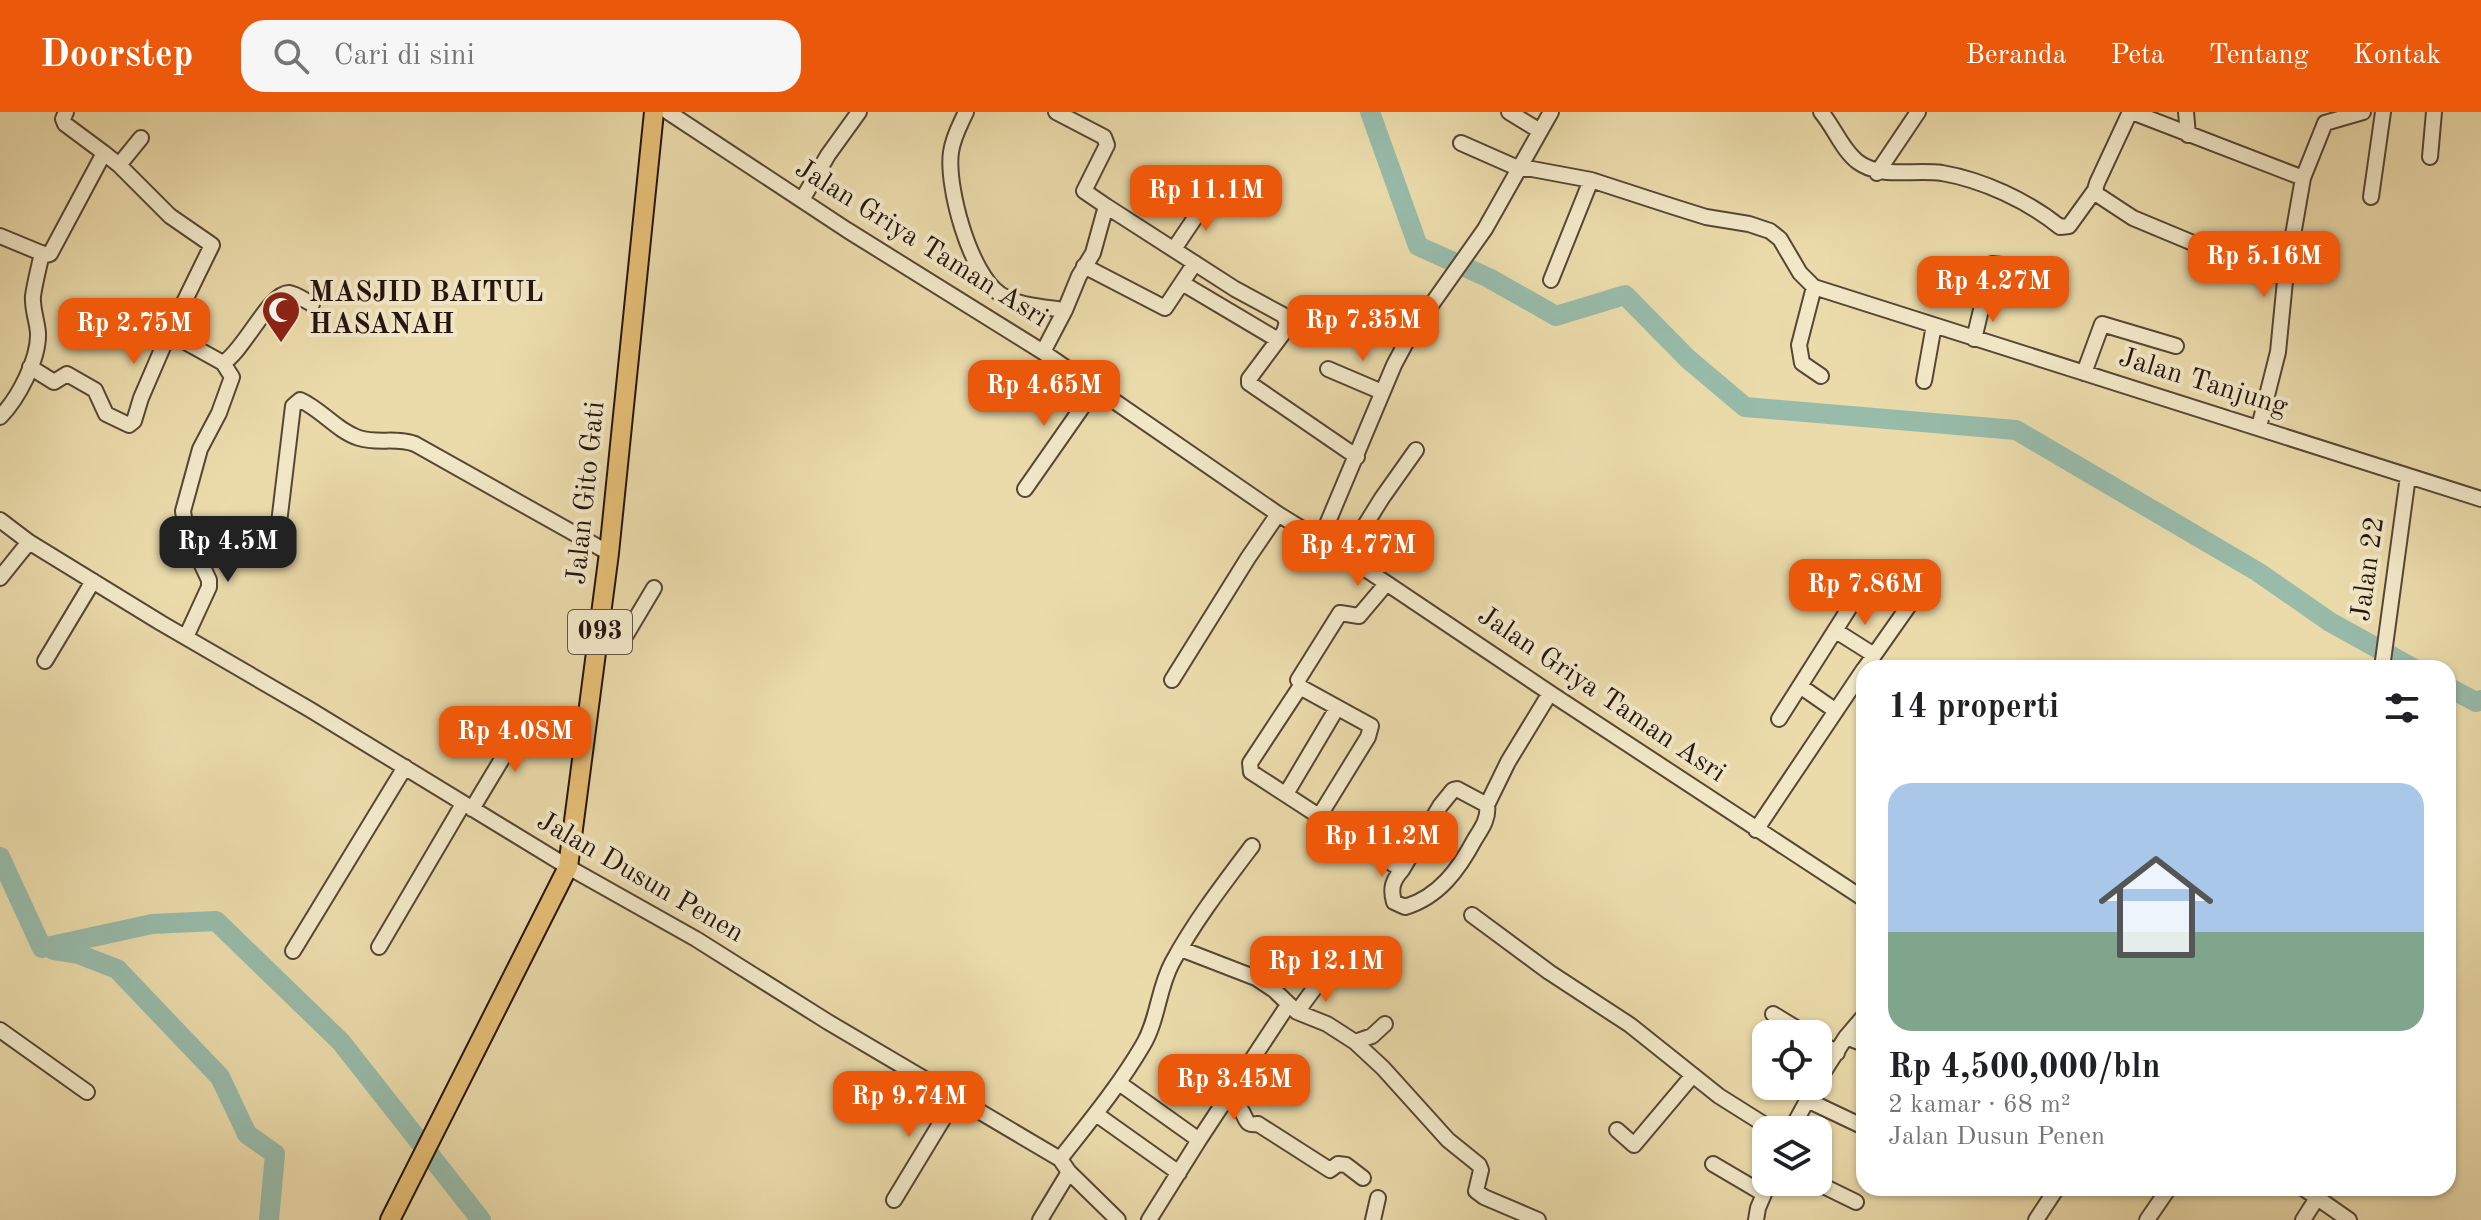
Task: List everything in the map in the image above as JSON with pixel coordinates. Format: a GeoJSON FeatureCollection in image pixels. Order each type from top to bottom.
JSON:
{"type":"FeatureCollection","features":[{"type":"Feature","properties":{"kind":"main road","name":"Jalan Gito Gati"},"geometry":{"type":"LineString","coordinates":[[390,1220],[568,867],[609,553],[654,112]]}},
{"type":"Feature","properties":{"kind":"street"},"geometry":{"type":"LineString","coordinates":[[30,367],[54,382],[67,374],[93,388],[106,414],[129,425],[134,421],[169,333],[212,245],[170,216],[119,165],[63,123],[66,112]]}},
{"type":"Feature","properties":{"kind":"street","name":"Jalan Griya Taman Asri"},"geometry":{"type":"LineString","coordinates":[[668,112],[860,239],[1043,352],[1278,514],[1856,894]]}},
{"type":"Feature","properties":{"kind":"street"},"geometry":{"type":"LineString","coordinates":[[802,200],[828,155],[859,112]]}},
{"type":"Feature","properties":{"kind":"street"},"geometry":{"type":"LineString","coordinates":[[966,112],[954,136],[950,173],[955,207],[980,269],[999,294],[1017,301],[1065,310]]}},
{"type":"Feature","properties":{"kind":"street"},"geometry":{"type":"LineString","coordinates":[[1057,112],[1104,137],[1107,145],[1084,191],[1235,289],[1283,315],[1287,322],[1249,383],[1357,457]]}},
{"type":"Feature","properties":{"kind":"street"},"geometry":{"type":"LineString","coordinates":[[1509,112],[1540,131]]}},
{"type":"Feature","properties":{"kind":"street"},"geometry":{"type":"LineString","coordinates":[[1320,541],[1382,392],[1410,335],[1485,229],[1551,112]]}},
{"type":"Feature","properties":{"kind":"street"},"geometry":{"type":"LineString","coordinates":[[1821,112],[1832,124],[1849,155],[1877,173],[1913,171],[1954,175],[2002,192],[2037,209],[2064,228],[2069,226],[2095,190],[2131,112],[2303,178]]}},
{"type":"Feature","properties":{"kind":"street"},"geometry":{"type":"LineString","coordinates":[[1877,173],[1918,112]]}},
{"type":"Feature","properties":{"kind":"street"},"geometry":{"type":"LineString","coordinates":[[2186,112],[2188,135]]}},
{"type":"Feature","properties":{"kind":"street"},"geometry":{"type":"LineString","coordinates":[[2259,427],[2278,352],[2288,264],[2303,178],[2326,117],[2363,112]]}},
{"type":"Feature","properties":{"kind":"street"},"geometry":{"type":"LineString","coordinates":[[2371,197],[2383,112]]}},
{"type":"Feature","properties":{"kind":"street"},"geometry":{"type":"LineString","coordinates":[[2430,157],[2434,112]]}},
{"type":"Feature","properties":{"kind":"street"},"geometry":{"type":"LineString","coordinates":[[119,165],[141,138]]}},
{"type":"Feature","properties":{"kind":"street"},"geometry":{"type":"LineString","coordinates":[[1461,143],[1520,169],[1591,180],[1706,217],[1770,231],[1780,239],[1800,273],[1814,287],[1799,345],[1802,363],[1821,376]]}},
{"type":"Feature","properties":{"kind":"street"},"geometry":{"type":"LineString","coordinates":[[0,236],[50,254],[104,153]]}},
{"type":"Feature","properties":{"kind":"street"},"geometry":{"type":"LineString","coordinates":[[1551,280],[1591,180]]}},
{"type":"Feature","properties":{"kind":"street"},"geometry":{"type":"LineString","coordinates":[[2095,190],[2133,218],[2159,231],[2205,248],[2288,264]]}},
{"type":"Feature","properties":{"kind":"street"},"geometry":{"type":"LineString","coordinates":[[1174,249],[1209,197]]}},
{"type":"Feature","properties":{"kind":"street"},"geometry":{"type":"LineString","coordinates":[[1043,352],[1097,242],[1106,206]]}},
{"type":"Feature","properties":{"kind":"street"},"geometry":{"type":"LineString","coordinates":[[5,412],[23,386],[38,335],[33,295],[42,253]]}},
{"type":"Feature","properties":{"kind":"street"},"geometry":{"type":"LineString","coordinates":[[1084,266],[1163,308],[1167,307],[1195,263]]}},
{"type":"Feature","properties":{"kind":"street"},"geometry":{"type":"LineString","coordinates":[[1974,339],[1992,264],[2012,266]]}},
{"type":"Feature","properties":{"kind":"street"},"geometry":{"type":"LineString","coordinates":[[1182,283],[1278,340]]}},
{"type":"Feature","properties":{"kind":"street","name":"Jalan Tanjung"},"geometry":{"type":"LineString","coordinates":[[1814,287],[2481,499]]}},
{"type":"Feature","properties":{"kind":"street"},"geometry":{"type":"LineString","coordinates":[[223,363],[240,348],[262,315],[283,294],[290,293],[312,304]]}},
{"type":"Feature","properties":{"kind":"street"},"geometry":{"type":"LineString","coordinates":[[2084,373],[2102,324],[2176,346]]}},
{"type":"Feature","properties":{"kind":"street"},"geometry":{"type":"LineString","coordinates":[[1924,381],[1934,325]]}},
{"type":"Feature","properties":{"kind":"street"},"geometry":{"type":"LineString","coordinates":[[169,333],[223,363],[231,372],[233,381],[200,449],[186,499],[185,526],[207,573],[209,587],[186,637]]}},
{"type":"Feature","properties":{"kind":"street"},"geometry":{"type":"LineString","coordinates":[[1328,369],[1382,392]]}},
{"type":"Feature","properties":{"kind":"street"},"geometry":{"type":"LineString","coordinates":[[1025,489],[1095,389]]}},
{"type":"Feature","properties":{"kind":"street"},"geometry":{"type":"LineString","coordinates":[[194,549],[268,530],[279,523],[293,406],[300,400],[355,437],[406,440],[415,444],[609,553]]}},
{"type":"Feature","properties":{"kind":"street"},"geometry":{"type":"LineString","coordinates":[[1346,556],[1416,450]]}},
{"type":"Feature","properties":{"kind":"street","name":"Jalan 22"},"geometry":{"type":"LineString","coordinates":[[2383,660],[2408,476]]}},
{"type":"Feature","properties":{"kind":"street"},"geometry":{"type":"LineString","coordinates":[[1172,680],[1278,514]]}},
{"type":"Feature","properties":{"kind":"street","name":"Jalan Dusun Penen"},"geometry":{"type":"LineString","coordinates":[[0,520],[29,542],[568,867],[696,939],[828,1022],[957,1096],[1064,1166],[1118,1220]]}},
{"type":"Feature","properties":{"kind":"street"},"geometry":{"type":"LineString","coordinates":[[0,578],[29,542]]}},
{"type":"Feature","properties":{"kind":"street"},"geometry":{"type":"LineString","coordinates":[[1779,719],[1872,573],[1876,572],[1909,595],[1910,604],[1870,660]]}},
{"type":"Feature","properties":{"kind":"street"},"geometry":{"type":"LineString","coordinates":[[45,661],[93,581]]}},
{"type":"Feature","properties":{"kind":"street"},"geometry":{"type":"LineString","coordinates":[[1298,680],[1340,613],[1359,616],[1386,584]]}},
{"type":"Feature","properties":{"kind":"street"},"geometry":{"type":"LineString","coordinates":[[601,623],[626,635],[654,588]]}},
{"type":"Feature","properties":{"kind":"street"},"geometry":{"type":"LineString","coordinates":[[1836,631],[1874,655]]}},
{"type":"Feature","properties":{"kind":"street"},"geometry":{"type":"LineString","coordinates":[[1756,830],[1856,680]]}},
{"type":"Feature","properties":{"kind":"street"},"geometry":{"type":"LineString","coordinates":[[1800,686],[1836,711]]}},
{"type":"Feature","properties":{"kind":"street"},"geometry":{"type":"LineString","coordinates":[[1320,815],[1370,733],[1371,726],[1300,687],[1249,768],[1402,870]]}},
{"type":"Feature","properties":{"kind":"street"},"geometry":{"type":"LineString","coordinates":[[1487,805],[1457,789],[1453,790],[1395,878],[1391,890],[1394,902],[1405,907],[1416,904],[1436,891],[1461,866],[1483,826],[1488,813],[1487,805],[1508,762],[1550,693]]}},
{"type":"Feature","properties":{"kind":"street"},"geometry":{"type":"LineString","coordinates":[[1286,794],[1337,708]]}},
{"type":"Feature","properties":{"kind":"street"},"geometry":{"type":"LineString","coordinates":[[379,947],[526,719]]}},
{"type":"Feature","properties":{"kind":"street"},"geometry":{"type":"LineString","coordinates":[[293,951],[405,767]]}},
{"type":"Feature","properties":{"kind":"street"},"geometry":{"type":"LineString","coordinates":[[1040,1220],[1064,1166],[1151,1029],[1163,985],[1181,949],[1217,892],[1252,846]]}},
{"type":"Feature","properties":{"kind":"street"},"geometry":{"type":"LineString","coordinates":[[1472,915],[1549,972],[1630,1025],[1719,1096],[1752,1117]]}},
{"type":"Feature","properties":{"kind":"street"},"geometry":{"type":"LineString","coordinates":[[1181,949],[1256,978],[1293,1008],[1355,1042],[1383,1068],[1448,1140],[1479,1165],[1481,1170],[1476,1191],[1538,1220]]}},
{"type":"Feature","properties":{"kind":"street"},"geometry":{"type":"LineString","coordinates":[[1149,1220],[1226,1100],[1293,1008],[1325,974]]}},
{"type":"Feature","properties":{"kind":"street"},"geometry":{"type":"LineString","coordinates":[[1773,1014],[1783,1020]]}},
{"type":"Feature","properties":{"kind":"street"},"geometry":{"type":"LineString","coordinates":[[1355,1042],[1372,1036],[1385,1024]]}},
{"type":"Feature","properties":{"kind":"street"},"geometry":{"type":"LineString","coordinates":[[1832,1060],[1856,1025]]}},
{"type":"Feature","properties":{"kind":"street"},"geometry":{"type":"LineString","coordinates":[[0,1030],[87,1092]]}},
{"type":"Feature","properties":{"kind":"street"},"geometry":{"type":"LineString","coordinates":[[1846,1037],[1856,1041]]}},
{"type":"Feature","properties":{"kind":"street"},"geometry":{"type":"LineString","coordinates":[[1832,1050],[1837,1053]]}},
{"type":"Feature","properties":{"kind":"street"},"geometry":{"type":"LineString","coordinates":[[1617,1130],[1634,1145],[1693,1075]]}},
{"type":"Feature","properties":{"kind":"street"},"geometry":{"type":"LineString","coordinates":[[1119,1083],[1199,1140]]}},
{"type":"Feature","properties":{"kind":"street"},"geometry":{"type":"LineString","coordinates":[[894,1200],[957,1096]]}},
{"type":"Feature","properties":{"kind":"street"},"geometry":{"type":"LineString","coordinates":[[1226,1100],[1242,1111],[1247,1122],[1258,1124],[1330,1170],[1338,1164],[1346,1165],[1363,1178]]}},
{"type":"Feature","properties":{"kind":"street"},"geometry":{"type":"LineString","coordinates":[[1798,1116],[1807,1100],[1856,1123]]}},
{"type":"Feature","properties":{"kind":"street"},"geometry":{"type":"LineString","coordinates":[[1096,1114],[1179,1173]]}},
{"type":"Feature","properties":{"kind":"street"},"geometry":{"type":"LineString","coordinates":[[1713,1164],[1752,1181]]}},
{"type":"Feature","properties":{"kind":"street"},"geometry":{"type":"LineString","coordinates":[[1832,1190],[1856,1202]]}},
{"type":"Feature","properties":{"kind":"street"},"geometry":{"type":"LineString","coordinates":[[1756,1220],[1763,1196]]}},
{"type":"Feature","properties":{"kind":"street"},"geometry":{"type":"LineString","coordinates":[[2036,1220],[2052,1196]]}},
{"type":"Feature","properties":{"kind":"street"},"geometry":{"type":"LineString","coordinates":[[2147,1220],[2164,1196]]}},
{"type":"Feature","properties":{"kind":"street"},"geometry":{"type":"LineString","coordinates":[[1373,1220],[1378,1198]]}},
{"type":"Feature","properties":{"kind":"street"},"geometry":{"type":"LineString","coordinates":[[2310,1210],[2349,1220]]}},
{"type":"Feature","properties":{"kind":"waterway"},"geometry":{"type":"LineString","coordinates":[[1370,112],[1418,246],[1489,278],[1556,316],[1625,295],[1688,359],[1745,407],[2016,430],[2258,572],[2330,622],[2399,660]]}},
{"type":"Feature","properties":{"kind":"waterway"},"geometry":{"type":"LineString","coordinates":[[2456,691],[2476,702],[2481,700]]}},
{"type":"Feature","properties":{"kind":"waterway"},"geometry":{"type":"LineString","coordinates":[[0,857],[42,948],[152,924],[216,921],[341,1042],[481,1220]]}},
{"type":"Feature","properties":{"kind":"waterway"},"geometry":{"type":"LineString","coordinates":[[53,950],[78,954],[117,969],[220,1077],[247,1134],[275,1154],[269,1220]]}},
{"type":"Feature","properties":{"kind":"place","name":"MASJID BAITUL HASANAH"},"geometry":{"type":"Point","coordinates":[281,344]}}]}
